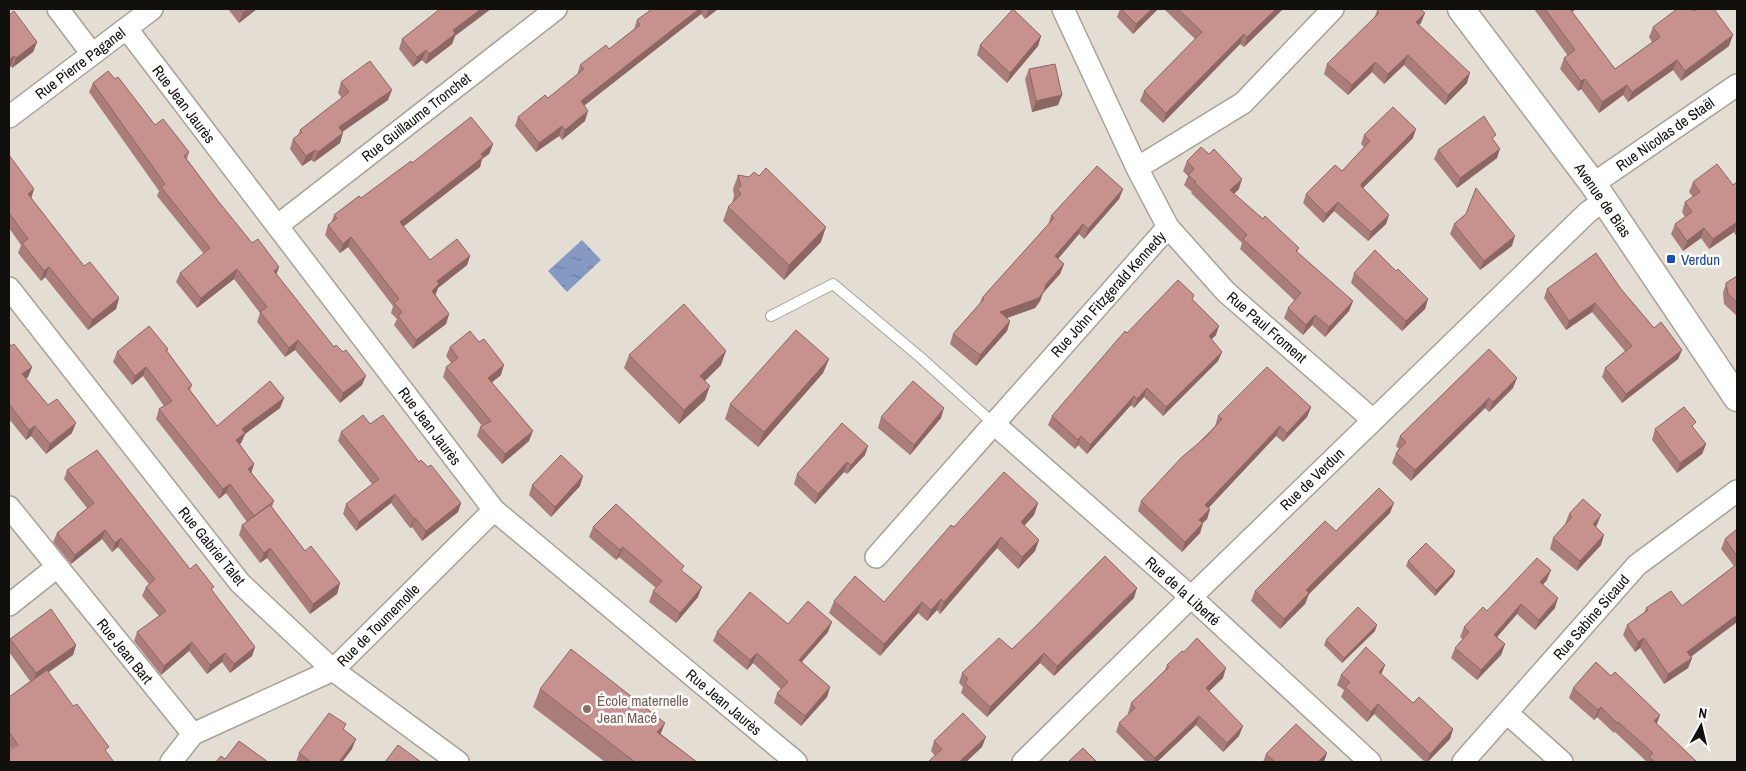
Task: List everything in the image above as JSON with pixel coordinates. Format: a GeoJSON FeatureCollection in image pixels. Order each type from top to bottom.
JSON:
{"type":"FeatureCollection","features":[{"type":"Feature","properties":{"kind":"street"},"geometry":{"type":"LineString","coordinates":[[58,9],[92,54]]}},
{"type":"Feature","properties":{"kind":"street","name":"Rue Pierre Paganel"},"geometry":{"type":"LineString","coordinates":[[9,117],[152,9]]}},
{"type":"Feature","properties":{"kind":"street","name":"Rue Guillaume Tronchet"},"geometry":{"type":"LineString","coordinates":[[277,226],[556,9]]}},
{"type":"Feature","properties":{"kind":"street"},"geometry":{"type":"LineString","coordinates":[[1063,9],[1137,168],[1244,103],[1333,9]]}},
{"type":"Feature","properties":{"kind":"street","name":"Avenue de Bias"},"geometry":{"type":"LineString","coordinates":[[1461,9],[1599,192],[1737,396]]}},
{"type":"Feature","properties":{"kind":"street","name":"Rue Jean Jaurès"},"geometry":{"type":"LineString","coordinates":[[127,29],[494,510],[796,762]]}},
{"type":"Feature","properties":{"kind":"street","name":"Rue Nicolas de Staël"},"geometry":{"type":"LineString","coordinates":[[1599,192],[1737,85]]}},
{"type":"Feature","properties":{"kind":"street","name":"Rue John Fitzgerald Kennedy"},"geometry":{"type":"LineString","coordinates":[[876,557],[1168,226],[1137,168]]}},
{"type":"Feature","properties":{"kind":"street","name":"Rue de Verdun"},"geometry":{"type":"LineString","coordinates":[[1023,762],[1190,597],[1588,212],[1599,192]]}},
{"type":"Feature","properties":{"kind":"street","name":"Rue Paul Froment"},"geometry":{"type":"LineString","coordinates":[[1168,226],[1226,292],[1373,420]]}},
{"type":"Feature","properties":{"kind":"street","name":"Rue Gabriel Talet"},"geometry":{"type":"LineString","coordinates":[[9,288],[240,584],[333,670],[458,762]]}},
{"type":"Feature","properties":{"kind":"street","name":"Rue de la Liberté"},"geometry":{"type":"LineString","coordinates":[[993,423],[1190,597],[1370,762]]}},
{"type":"Feature","properties":{"kind":"street","name":"Rue Sabine Sicaud"},"geometry":{"type":"LineString","coordinates":[[1463,762],[1637,566],[1737,491]]}},
{"type":"Feature","properties":{"kind":"street","name":"Rue Jean Bart"},"geometry":{"type":"LineString","coordinates":[[9,507],[193,734]]}},
{"type":"Feature","properties":{"kind":"street","name":"Rue de Toumemolle"},"geometry":{"type":"LineString","coordinates":[[171,762],[193,734],[333,670],[494,510]]}},
{"type":"Feature","properties":{"kind":"street"},"geometry":{"type":"LineString","coordinates":[[9,605],[57,567]]}},
{"type":"Feature","properties":{"kind":"street"},"geometry":{"type":"LineString","coordinates":[[1507,713],[1562,762]]}},
{"type":"Feature","properties":{"kind":"lane"},"geometry":{"type":"LineString","coordinates":[[771,316],[833,284],[920,357],[993,423]]}},
{"type":"Feature","properties":{"kind":"water"},"geometry":{"type":"Polygon","coordinates":[[[582,240],[601,260],[567,292],[548,271],[582,240]]]}},
{"type":"Feature","properties":{"kind":"building"},"geometry":{"type":"Polygon","coordinates":[[[440,9],[481,9],[453,30],[455,34],[429,54],[426,50],[417,57],[402,39],[440,9]]]}},
{"type":"Feature","properties":{"kind":"building"},"geometry":{"type":"Polygon","coordinates":[[[652,9],[699,9],[581,101],[588,111],[565,130],[562,126],[539,143],[518,117],[545,95],[548,98],[584,69],[580,65],[606,45],[609,49],[640,25],[637,20],[652,9]]]}},
{"type":"Feature","properties":{"kind":"building"},"geometry":{"type":"Polygon","coordinates":[[[1013,9],[1041,36],[1010,73],[980,45],[1013,9]]]}},
{"type":"Feature","properties":{"kind":"building"},"geometry":{"type":"Polygon","coordinates":[[[1121,9],[1152,9],[1136,24],[1121,9]]]}},
{"type":"Feature","properties":{"kind":"building"},"geometry":{"type":"Polygon","coordinates":[[[1178,9],[1276,9],[1247,37],[1244,34],[1166,113],[1144,91],[1202,32],[1178,9]]]}},
{"type":"Feature","properties":{"kind":"building"},"geometry":{"type":"Polygon","coordinates":[[[1379,9],[1420,9],[1425,13],[1416,22],[1470,73],[1448,95],[1408,55],[1388,74],[1375,62],[1352,85],[1327,64],[1379,13],[1377,11],[1379,9]]]}},
{"type":"Feature","properties":{"kind":"building"},"geometry":{"type":"Polygon","coordinates":[[[1545,9],[1570,9],[1615,69],[1660,37],[1653,27],[1677,9],[1692,9],[1694,11],[1697,9],[1714,9],[1733,35],[1685,71],[1677,60],[1632,92],[1627,85],[1602,102],[1585,79],[1581,81],[1564,58],[1575,50],[1545,9]]]}},
{"type":"Feature","properties":{"kind":"building"},"geometry":{"type":"Polygon","coordinates":[[[14,11],[37,42],[16,58],[14,56],[9,60],[9,15],[14,11]]]}},
{"type":"Feature","properties":{"kind":"building"},"geometry":{"type":"Polygon","coordinates":[[[370,61],[392,90],[339,127],[343,133],[318,152],[315,150],[306,156],[293,139],[302,132],[300,130],[349,92],[341,82],[370,61]]]}},
{"type":"Feature","properties":{"kind":"building"},"geometry":{"type":"Polygon","coordinates":[[[1055,64],[1062,95],[1036,101],[1029,69],[1055,64]]]}},
{"type":"Feature","properties":{"kind":"building"},"geometry":{"type":"Polygon","coordinates":[[[108,71],[115,79],[118,77],[155,125],[163,119],[189,152],[184,156],[218,201],[252,243],[258,239],[279,267],[274,271],[334,347],[336,345],[343,352],[346,350],[366,376],[343,393],[298,340],[289,348],[260,312],[267,307],[237,269],[201,298],[180,273],[210,248],[161,187],[165,184],[93,83],[108,71]]]}},
{"type":"Feature","properties":{"kind":"building"},"geometry":{"type":"Polygon","coordinates":[[[1393,107],[1416,129],[1361,184],[1389,215],[1371,232],[1338,202],[1326,214],[1306,194],[1335,165],[1342,171],[1370,141],[1364,135],[1393,107]]]}},
{"type":"Feature","properties":{"kind":"building"},"geometry":{"type":"Polygon","coordinates":[[[1484,116],[1496,135],[1492,138],[1500,149],[1460,178],[1438,150],[1484,116]]]}},
{"type":"Feature","properties":{"kind":"building"},"geometry":{"type":"Polygon","coordinates":[[[471,117],[493,144],[481,154],[483,157],[400,222],[430,260],[457,239],[470,256],[437,281],[439,284],[432,291],[449,314],[416,340],[398,316],[402,312],[394,303],[399,299],[351,237],[343,244],[328,225],[337,218],[334,215],[359,196],[361,198],[411,161],[412,163],[471,117]]]}},
{"type":"Feature","properties":{"kind":"building"},"geometry":{"type":"Polygon","coordinates":[[[1201,147],[1209,154],[1214,149],[1242,179],[1230,190],[1263,219],[1265,216],[1299,248],[1296,251],[1353,301],[1329,327],[1315,315],[1306,325],[1288,308],[1301,293],[1243,239],[1247,235],[1188,175],[1194,169],[1187,161],[1201,147]]]}},
{"type":"Feature","properties":{"kind":"building"},"geometry":{"type":"Polygon","coordinates":[[[9,155],[34,189],[28,194],[84,266],[90,262],[119,298],[92,320],[49,267],[44,271],[22,243],[28,239],[9,213],[9,155]]]}},
{"type":"Feature","properties":{"kind":"building"},"geometry":{"type":"Polygon","coordinates":[[[1717,164],[1733,185],[1737,182],[1737,222],[1713,239],[1704,228],[1687,241],[1675,224],[1692,212],[1685,202],[1700,192],[1693,182],[1717,164]]]}},
{"type":"Feature","properties":{"kind":"building"},"geometry":{"type":"Polygon","coordinates":[[[1097,166],[1123,189],[1088,229],[1083,224],[1055,256],[1064,264],[1046,284],[1039,298],[1000,312],[1010,321],[980,355],[953,334],[984,299],[982,298],[1054,218],[1051,216],[1097,166]]]}},
{"type":"Feature","properties":{"kind":"building"},"geometry":{"type":"Polygon","coordinates":[[[766,168],[826,227],[789,265],[728,207],[741,194],[737,189],[741,186],[738,175],[749,177],[754,172],[759,176],[766,168]]]}},
{"type":"Feature","properties":{"kind":"building"},"geometry":{"type":"Polygon","coordinates":[[[1476,188],[1515,236],[1484,261],[1454,224],[1466,214],[1476,188]]]}},
{"type":"Feature","properties":{"kind":"building"},"geometry":{"type":"Polygon","coordinates":[[[1375,250],[1396,271],[1398,269],[1428,299],[1406,321],[1354,273],[1375,250]]]}},
{"type":"Feature","properties":{"kind":"building"},"geometry":{"type":"Polygon","coordinates":[[[1596,253],[1621,289],[1654,328],[1661,322],[1682,350],[1626,394],[1605,368],[1632,346],[1595,303],[1569,321],[1547,289],[1596,253]]]}},
{"type":"Feature","properties":{"kind":"building"},"geometry":{"type":"Polygon","coordinates":[[[1737,276],[1737,302],[1728,294],[1726,283],[1737,276]]]}},
{"type":"Feature","properties":{"kind":"building"},"geometry":{"type":"Polygon","coordinates":[[[1178,280],[1194,295],[1192,299],[1219,326],[1209,336],[1222,352],[1166,407],[1147,388],[1137,399],[1134,396],[1090,445],[1081,436],[1078,440],[1052,416],[1125,331],[1127,333],[1178,280]]]}},
{"type":"Feature","properties":{"kind":"building"},"geometry":{"type":"Polygon","coordinates":[[[684,304],[726,351],[700,376],[710,386],[684,410],[629,355],[684,304]]]}},
{"type":"Feature","properties":{"kind":"building"},"geometry":{"type":"Polygon","coordinates":[[[149,326],[168,349],[166,350],[192,385],[188,388],[217,426],[270,381],[284,398],[242,429],[245,433],[236,440],[254,464],[248,469],[274,501],[254,516],[230,484],[223,489],[159,409],[172,401],[146,367],[135,376],[117,352],[149,326]]]}},
{"type":"Feature","properties":{"kind":"building"},"geometry":{"type":"Polygon","coordinates":[[[796,330],[829,359],[764,432],[730,404],[796,330]]]}},
{"type":"Feature","properties":{"kind":"building"},"geometry":{"type":"Polygon","coordinates":[[[470,331],[479,342],[484,339],[504,365],[488,378],[533,431],[505,454],[480,427],[491,421],[446,367],[458,358],[450,347],[470,331]]]}},
{"type":"Feature","properties":{"kind":"building"},"geometry":{"type":"Polygon","coordinates":[[[9,343],[11,346],[14,344],[32,367],[22,374],[48,405],[57,399],[76,423],[50,444],[35,426],[29,430],[9,404],[9,343]]]}},
{"type":"Feature","properties":{"kind":"building"},"geometry":{"type":"Polygon","coordinates":[[[1489,349],[1517,378],[1493,402],[1489,398],[1415,470],[1396,453],[1406,442],[1400,436],[1489,349]]]}},
{"type":"Feature","properties":{"kind":"building"},"geometry":{"type":"Polygon","coordinates":[[[1267,367],[1311,407],[1287,433],[1280,426],[1205,505],[1210,509],[1199,520],[1203,523],[1185,542],[1141,501],[1182,457],[1206,437],[1222,419],[1218,416],[1267,367]]]}},
{"type":"Feature","properties":{"kind":"building"},"geometry":{"type":"Polygon","coordinates":[[[913,381],[944,408],[914,445],[881,417],[913,381]]]}},
{"type":"Feature","properties":{"kind":"building"},"geometry":{"type":"Polygon","coordinates":[[[1684,407],[1696,422],[1692,426],[1706,444],[1680,463],[1655,429],[1684,407]]]}},
{"type":"Feature","properties":{"kind":"building"},"geometry":{"type":"Polygon","coordinates":[[[363,415],[370,424],[383,415],[419,462],[421,460],[428,467],[431,465],[461,503],[426,531],[395,494],[359,522],[346,504],[379,479],[341,432],[363,415]]]}},
{"type":"Feature","properties":{"kind":"building"},"geometry":{"type":"Polygon","coordinates":[[[842,423],[868,446],[851,465],[847,462],[818,494],[797,474],[842,423]]]}},
{"type":"Feature","properties":{"kind":"building"},"geometry":{"type":"Polygon","coordinates":[[[97,450],[190,569],[196,564],[214,587],[211,589],[255,647],[234,664],[225,653],[210,665],[192,642],[164,666],[137,632],[166,611],[146,587],[155,579],[121,538],[115,543],[105,530],[75,555],[57,533],[94,503],[67,470],[97,450]]]}},
{"type":"Feature","properties":{"kind":"building"},"geometry":{"type":"Polygon","coordinates":[[[561,455],[583,476],[555,507],[532,485],[561,455]]]}},
{"type":"Feature","properties":{"kind":"building"},"geometry":{"type":"Polygon","coordinates":[[[1004,472],[1038,503],[1021,522],[1039,540],[1022,557],[1001,537],[944,602],[941,599],[931,610],[922,602],[884,644],[834,601],[855,576],[884,602],[951,525],[954,527],[1004,472]]]}},
{"type":"Feature","properties":{"kind":"building"},"geometry":{"type":"Polygon","coordinates":[[[1379,488],[1394,503],[1306,590],[1309,593],[1284,619],[1255,591],[1325,521],[1336,531],[1379,488]]]}},
{"type":"Feature","properties":{"kind":"building"},"geometry":{"type":"Polygon","coordinates":[[[1583,499],[1601,515],[1593,524],[1604,535],[1580,561],[1553,538],[1572,517],[1569,514],[1583,499]]]}},
{"type":"Feature","properties":{"kind":"building"},"geometry":{"type":"Polygon","coordinates":[[[616,504],[684,566],[681,570],[702,587],[680,613],[653,591],[662,581],[623,547],[620,550],[593,527],[616,504]]]}},
{"type":"Feature","properties":{"kind":"building"},"geometry":{"type":"Polygon","coordinates":[[[270,505],[305,551],[311,546],[340,583],[313,604],[270,548],[264,553],[242,525],[270,505]]]}},
{"type":"Feature","properties":{"kind":"building"},"geometry":{"type":"Polygon","coordinates":[[[1737,529],[1737,556],[1725,539],[1737,529]]]}},
{"type":"Feature","properties":{"kind":"building"},"geometry":{"type":"Polygon","coordinates":[[[1426,543],[1455,571],[1436,590],[1408,561],[1426,543]]]}},
{"type":"Feature","properties":{"kind":"building"},"geometry":{"type":"Polygon","coordinates":[[[1105,556],[1137,588],[1057,666],[1044,653],[990,707],[965,683],[968,679],[962,673],[999,638],[1012,649],[1105,556]]]}},
{"type":"Feature","properties":{"kind":"building"},"geometry":{"type":"Polygon","coordinates":[[[1537,558],[1551,570],[1540,582],[1558,598],[1539,620],[1521,604],[1494,635],[1505,644],[1481,670],[1455,648],[1469,632],[1464,627],[1483,607],[1487,611],[1537,558]]]}},
{"type":"Feature","properties":{"kind":"building"},"geometry":{"type":"Polygon","coordinates":[[[1737,564],[1737,615],[1687,652],[1692,658],[1668,674],[1644,638],[1638,642],[1627,625],[1648,610],[1646,608],[1671,591],[1682,606],[1737,564]]]}},
{"type":"Feature","properties":{"kind":"building"},"geometry":{"type":"Polygon","coordinates":[[[750,592],[788,624],[808,601],[832,622],[799,660],[830,687],[805,716],[777,693],[788,682],[757,653],[750,660],[717,632],[750,592]]]}},
{"type":"Feature","properties":{"kind":"building"},"geometry":{"type":"Polygon","coordinates":[[[1358,607],[1377,625],[1344,658],[1326,640],[1358,607]]]}},
{"type":"Feature","properties":{"kind":"building"},"geometry":{"type":"Polygon","coordinates":[[[51,609],[76,645],[36,673],[10,639],[51,609]]]}},
{"type":"Feature","properties":{"kind":"building"},"geometry":{"type":"Polygon","coordinates":[[[1197,638],[1226,668],[1206,688],[1243,726],[1227,743],[1199,716],[1155,758],[1119,723],[1135,708],[1131,703],[1169,667],[1167,665],[1182,651],[1184,652],[1197,638]]]}},
{"type":"Feature","properties":{"kind":"building"},"geometry":{"type":"Polygon","coordinates":[[[1366,647],[1385,665],[1379,672],[1413,703],[1419,697],[1453,729],[1430,754],[1378,704],[1371,712],[1345,687],[1350,682],[1341,675],[1366,647]]]}},
{"type":"Feature","properties":{"kind":"building"},"geometry":{"type":"Polygon","coordinates":[[[571,649],[665,723],[657,732],[697,762],[635,762],[540,689],[571,649]]]}},
{"type":"Feature","properties":{"kind":"building"},"geometry":{"type":"Polygon","coordinates":[[[1596,662],[1611,676],[1615,672],[1660,715],[1654,721],[1697,762],[1655,762],[1649,757],[1653,753],[1601,707],[1598,710],[1573,688],[1596,662]]]}},
{"type":"Feature","properties":{"kind":"building"},"geometry":{"type":"Polygon","coordinates":[[[47,670],[73,706],[77,704],[109,747],[105,750],[114,762],[9,762],[9,751],[18,745],[9,732],[9,697],[47,670]]]}},
{"type":"Feature","properties":{"kind":"building"},"geometry":{"type":"Polygon","coordinates":[[[329,713],[346,724],[343,729],[356,739],[339,762],[311,762],[299,753],[329,713]]]}},
{"type":"Feature","properties":{"kind":"building"},"geometry":{"type":"Polygon","coordinates":[[[963,713],[986,737],[959,762],[928,762],[942,749],[934,741],[963,713]]]}},
{"type":"Feature","properties":{"kind":"building"},"geometry":{"type":"Polygon","coordinates":[[[1296,724],[1327,753],[1318,762],[1275,762],[1266,754],[1296,724]]]}},
{"type":"Feature","properties":{"kind":"building"},"geometry":{"type":"Polygon","coordinates":[[[239,741],[268,762],[216,762],[221,756],[225,759],[239,741]]]}},
{"type":"Feature","properties":{"kind":"building"},"geometry":{"type":"Polygon","coordinates":[[[398,745],[421,762],[385,762],[398,745]]]}},
{"type":"Feature","properties":{"kind":"building"},"geometry":{"type":"Polygon","coordinates":[[[1083,748],[1097,762],[1068,762],[1083,748]]]}},
{"type":"Feature","properties":{"kind":"place","name":"Verdun"},"geometry":{"type":"Point","coordinates":[1671,259]}},
{"type":"Feature","properties":{"kind":"place","name":"École maternelle Jean Macé"},"geometry":{"type":"Point","coordinates":[587,709]}}]}
